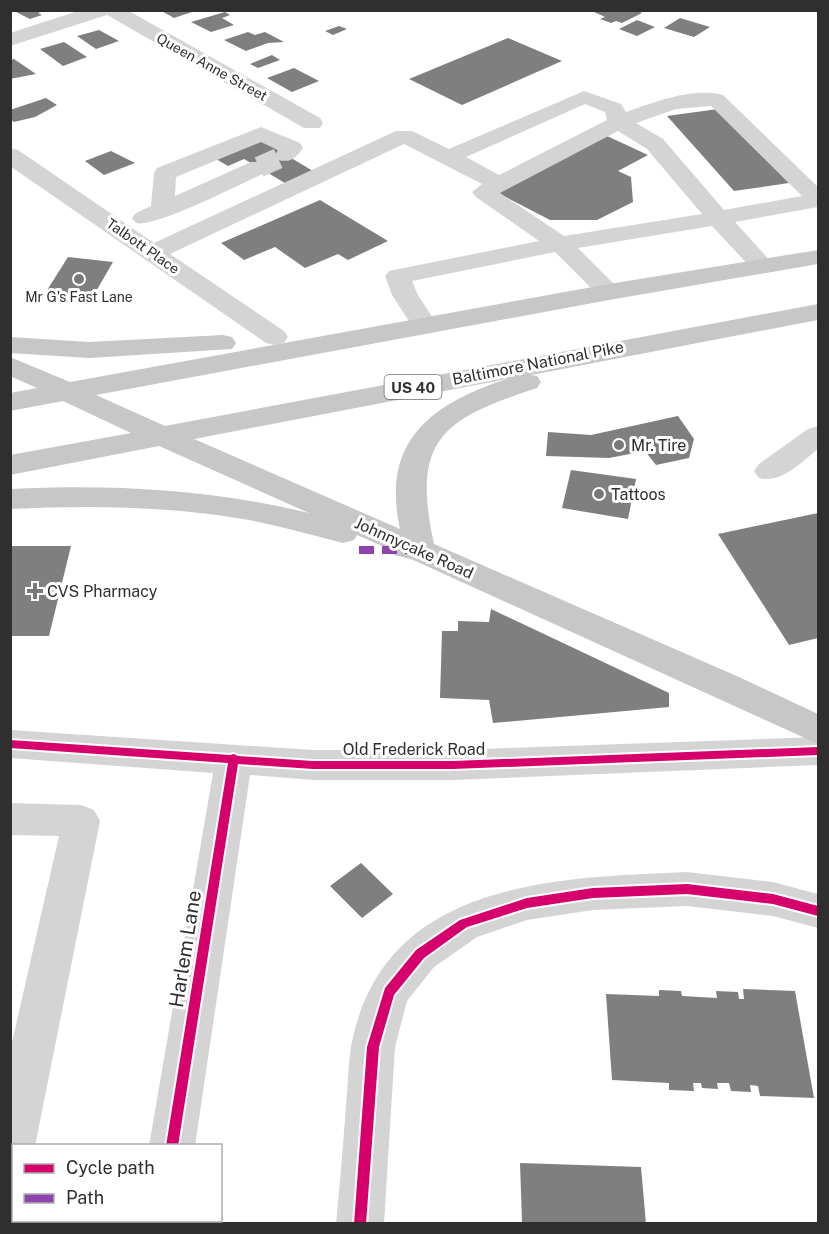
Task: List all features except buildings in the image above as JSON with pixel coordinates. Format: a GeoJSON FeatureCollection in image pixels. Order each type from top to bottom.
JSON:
{"type":"FeatureCollection","features":[{"type":"Feature","properties":{"kind":"main road"},"geometry":{"type":"LineString","coordinates":[[10,402],[422,322],[819,257]]}},
{"type":"Feature","properties":{"kind":"main road","name":"Baltimore National Pike"},"geometry":{"type":"LineString","coordinates":[[10,465],[666,339],[819,312]]}},
{"type":"Feature","properties":{"kind":"main road"},"geometry":{"type":"LineString","coordinates":[[10,345],[85,350],[192,347],[422,322]]}},
{"type":"Feature","properties":{"kind":"main road"},"geometry":{"type":"LineString","coordinates":[[10,500],[108,496],[173,500],[250,511],[420,550],[410,499],[410,476],[415,454],[427,434],[442,418],[468,403],[509,387],[666,339]]}},
{"type":"Feature","properties":{"kind":"main road","name":"Johnnycake Road"},"geometry":{"type":"LineString","coordinates":[[10,365],[159,435],[727,686],[819,730]]}},
{"type":"Feature","properties":{"kind":"street"},"geometry":{"type":"LineString","coordinates":[[10,40],[102,10]]}},
{"type":"Feature","properties":{"kind":"street","name":"Queen Anne Street"},"geometry":{"type":"LineString","coordinates":[[112,10],[312,123]]}},
{"type":"Feature","properties":{"kind":"street"},"geometry":{"type":"LineString","coordinates":[[449,157],[584,97],[614,108],[619,122],[655,144],[718,218],[763,266]]}},
{"type":"Feature","properties":{"kind":"street"},"geometry":{"type":"LineString","coordinates":[[492,188],[619,122],[673,104],[716,99],[819,200]]}},
{"type":"Feature","properties":{"kind":"street"},"geometry":{"type":"LineString","coordinates":[[162,211],[165,172],[261,134],[292,148],[286,155]]}},
{"type":"Feature","properties":{"kind":"street"},"geometry":{"type":"LineString","coordinates":[[152,253],[404,136],[449,157],[492,188],[560,244],[609,292]]}},
{"type":"Feature","properties":{"kind":"street","name":"Talbott Place"},"geometry":{"type":"LineString","coordinates":[[10,155],[275,337]]}},
{"type":"Feature","properties":{"kind":"street"},"geometry":{"type":"LineString","coordinates":[[117,228],[162,211],[259,167]]}},
{"type":"Feature","properties":{"kind":"street"},"geometry":{"type":"LineString","coordinates":[[422,322],[405,295],[398,276],[560,244],[819,200]]}},
{"type":"Feature","properties":{"kind":"street"},"geometry":{"type":"LineString","coordinates":[[769,471],[819,435]]}},
{"type":"Feature","properties":{"kind":"street","name":"Old Frederick Road"},"geometry":{"type":"LineString","coordinates":[[10,744],[313,765],[453,765],[819,751]]}},
{"type":"Feature","properties":{"kind":"street","name":"Harlem Lane"},"geometry":{"type":"LineString","coordinates":[[172,1144],[234,758]]}},
{"type":"Feature","properties":{"kind":"street"},"geometry":{"type":"LineString","coordinates":[[10,819],[81,821],[12,1144]]}},
{"type":"Feature","properties":{"kind":"street"},"geometry":{"type":"LineString","coordinates":[[360,1224],[373,1047],[389,992],[420,954],[455,929],[464,923],[527,903],[593,893],[687,890],[773,899],[819,911]]}},
{"type":"Feature","properties":{"kind":"tunnel"},"geometry":{"type":"LineString","coordinates":[[259,167],[286,155]]}},
{"type":"Feature","properties":{"kind":"marked path"},"geometry":{"type":"LineString","coordinates":[[359,550],[420,550]]}},
{"type":"Feature","properties":{"kind":"cycle path"},"geometry":{"type":"LineString","coordinates":[[10,744],[313,765],[453,765],[818,751]]}},
{"type":"Feature","properties":{"kind":"cycle path"},"geometry":{"type":"LineString","coordinates":[[172,1144],[234,758]]}},
{"type":"Feature","properties":{"kind":"cycle path"},"geometry":{"type":"LineString","coordinates":[[360,1224],[373,1047],[389,992],[420,954],[464,923],[527,903],[593,893],[687,889],[773,899],[818,911]]}},
{"type":"Feature","properties":{"kind":"place","name":"Mr G's Fast Lane"},"geometry":{"type":"Point","coordinates":[79,279]}},
{"type":"Feature","properties":{"kind":"place","name":"Mr. Tire"},"geometry":{"type":"Point","coordinates":[619,445]}},
{"type":"Feature","properties":{"kind":"place","name":"Tattoos"},"geometry":{"type":"Point","coordinates":[599,494]}},
{"type":"Feature","properties":{"kind":"place","name":"CVS Pharmacy"},"geometry":{"type":"Point","coordinates":[35,591]}}]}
